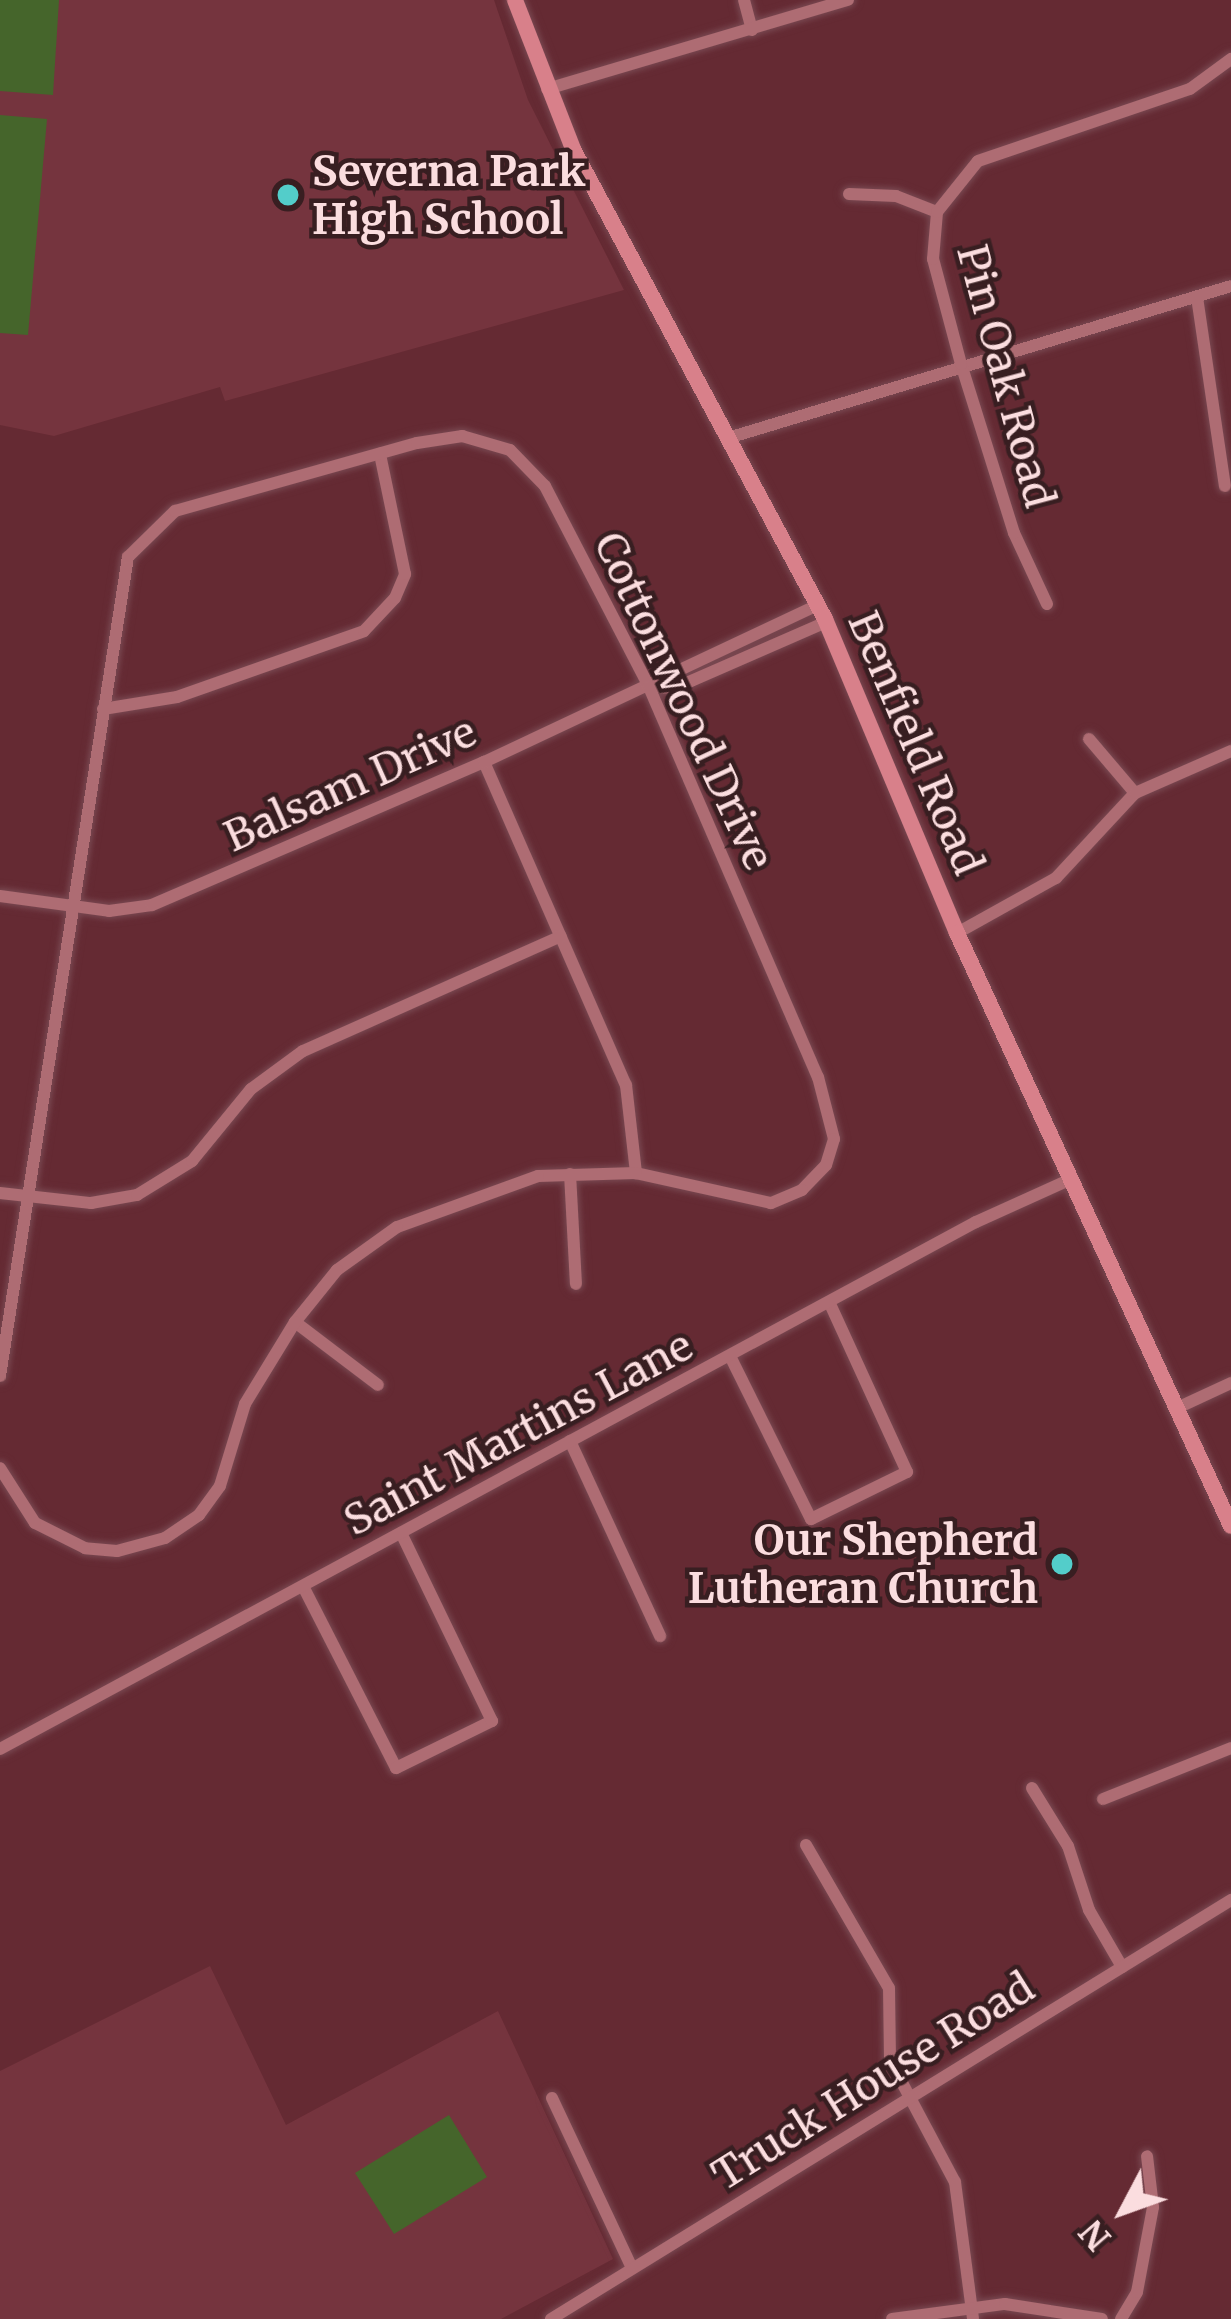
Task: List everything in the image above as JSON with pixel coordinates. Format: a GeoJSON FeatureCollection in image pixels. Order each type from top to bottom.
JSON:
{"type":"FeatureCollection","features":[{"type":"Feature","properties":{"kind":"main road","name":"Benfield Road"},"geometry":{"type":"LineString","coordinates":[[515,0],[547,89],[822,613],[957,933],[1231,1525]]}},
{"type":"Feature","properties":{"kind":"street"},"geometry":{"type":"LineString","coordinates":[[743,0],[752,30]]}},
{"type":"Feature","properties":{"kind":"street"},"geometry":{"type":"LineString","coordinates":[[547,89],[848,0]]}},
{"type":"Feature","properties":{"kind":"street","name":"Pin Oak Road"},"geometry":{"type":"LineString","coordinates":[[1047,604],[1014,533],[961,364],[933,259],[938,212],[978,161],[1164,99],[1205,82],[1231,59]]}},
{"type":"Feature","properties":{"kind":"street"},"geometry":{"type":"LineString","coordinates":[[849,194],[896,196],[938,212]]}},
{"type":"Feature","properties":{"kind":"street"},"geometry":{"type":"LineString","coordinates":[[728,438],[1231,286]]}},
{"type":"Feature","properties":{"kind":"street"},"geometry":{"type":"LineString","coordinates":[[1197,297],[1225,486]]}},
{"type":"Feature","properties":{"kind":"street","name":"Cottonwood Drive"},"geometry":{"type":"LineString","coordinates":[[0,1376],[128,557],[146,531],[175,511],[380,454],[462,436],[521,457],[545,486],[649,687],[818,1077],[834,1139],[812,1183],[771,1203],[636,1173],[570,1174],[506,1185],[397,1227],[337,1270],[295,1322],[245,1404],[220,1486],[199,1515],[165,1538],[117,1551],[56,1536],[18,1505],[0,1468]]}},
{"type":"Feature","properties":{"kind":"street"},"geometry":{"type":"LineString","coordinates":[[103,709],[177,698],[364,631],[395,598],[405,574],[380,454]]}},
{"type":"Feature","properties":{"kind":"street","name":"Balsam Drive"},"geometry":{"type":"LineString","coordinates":[[0,896],[70,905],[152,905],[649,687],[666,671],[822,613]]}},
{"type":"Feature","properties":{"kind":"street"},"geometry":{"type":"LineString","coordinates":[[1089,739],[1135,793]]}},
{"type":"Feature","properties":{"kind":"street"},"geometry":{"type":"LineString","coordinates":[[957,933],[1057,878],[1135,793],[1198,759],[1231,752]]}},
{"type":"Feature","properties":{"kind":"street"},"geometry":{"type":"LineString","coordinates":[[484,762],[626,1084],[636,1173]]}},
{"type":"Feature","properties":{"kind":"street"},"geometry":{"type":"LineString","coordinates":[[0,1193],[91,1204],[152,1188],[192,1161],[251,1089],[292,1058],[561,936]]}},
{"type":"Feature","properties":{"kind":"street"},"geometry":{"type":"LineString","coordinates":[[570,1174],[576,1284]]}},
{"type":"Feature","properties":{"kind":"street","name":"Saint Martins Lane"},"geometry":{"type":"LineString","coordinates":[[0,1749],[829,1302],[1069,1180]]}},
{"type":"Feature","properties":{"kind":"street"},"geometry":{"type":"LineString","coordinates":[[730,1356],[812,1519],[907,1472],[829,1302]]}},
{"type":"Feature","properties":{"kind":"street"},"geometry":{"type":"LineString","coordinates":[[295,1322],[378,1385]]}},
{"type":"Feature","properties":{"kind":"street"},"geometry":{"type":"LineString","coordinates":[[1175,1409],[1231,1383]]}},
{"type":"Feature","properties":{"kind":"street"},"geometry":{"type":"LineString","coordinates":[[570,1441],[660,1636]]}},
{"type":"Feature","properties":{"kind":"street"},"geometry":{"type":"LineString","coordinates":[[304,1588],[396,1768],[492,1721],[401,1533]]}},
{"type":"Feature","properties":{"kind":"street"},"geometry":{"type":"LineString","coordinates":[[1103,1799],[1231,1748]]}},
{"type":"Feature","properties":{"kind":"street"},"geometry":{"type":"LineString","coordinates":[[1032,1788],[1074,1858],[1091,1914],[1122,1967]]}},
{"type":"Feature","properties":{"kind":"street"},"geometry":{"type":"LineString","coordinates":[[806,1845],[890,1988],[890,2060],[955,2182],[972,2313]]}},
{"type":"Feature","properties":{"kind":"street","name":"Truck House Road"},"geometry":{"type":"LineString","coordinates":[[551,2319],[1231,1900]]}},
{"type":"Feature","properties":{"kind":"street"},"geometry":{"type":"LineString","coordinates":[[552,2098],[632,2268]]}},
{"type":"Feature","properties":{"kind":"street"},"geometry":{"type":"LineString","coordinates":[[1121,2319],[1137,2293],[1150,2226],[1147,2156]]}},
{"type":"Feature","properties":{"kind":"street"},"geometry":{"type":"LineString","coordinates":[[892,2319],[1055,2306],[1102,2319]]}},
{"type":"Feature","properties":{"kind":"shaded area","name":"Severna Park High School"},"geometry":{"type":"Polygon","coordinates":[[[0,0],[494,0],[528,100],[624,290],[225,401],[220,387],[54,436],[0,425],[0,0]]]}},
{"type":"Feature","properties":{"kind":"shaded area"},"geometry":{"type":"Polygon","coordinates":[[[210,1966],[286,2125],[498,2011],[613,2259],[501,2319],[0,2319],[0,2071],[210,1966]]]}},
{"type":"Feature","properties":{"kind":"green space"},"geometry":{"type":"Polygon","coordinates":[[[0,0],[59,0],[53,95],[0,91],[0,0]]]}},
{"type":"Feature","properties":{"kind":"green space"},"geometry":{"type":"Polygon","coordinates":[[[0,115],[47,119],[28,335],[0,333],[0,115]]]}},
{"type":"Feature","properties":{"kind":"green space"},"geometry":{"type":"Polygon","coordinates":[[[449,2115],[487,2177],[394,2234],[355,2173],[449,2115]]]}},
{"type":"Feature","properties":{"kind":"place","name":"Severna Park High School"},"geometry":{"type":"Point","coordinates":[288,195]}},
{"type":"Feature","properties":{"kind":"place","name":"Our Shepherd Lutheran Church"},"geometry":{"type":"Point","coordinates":[1062,1564]}}]}
